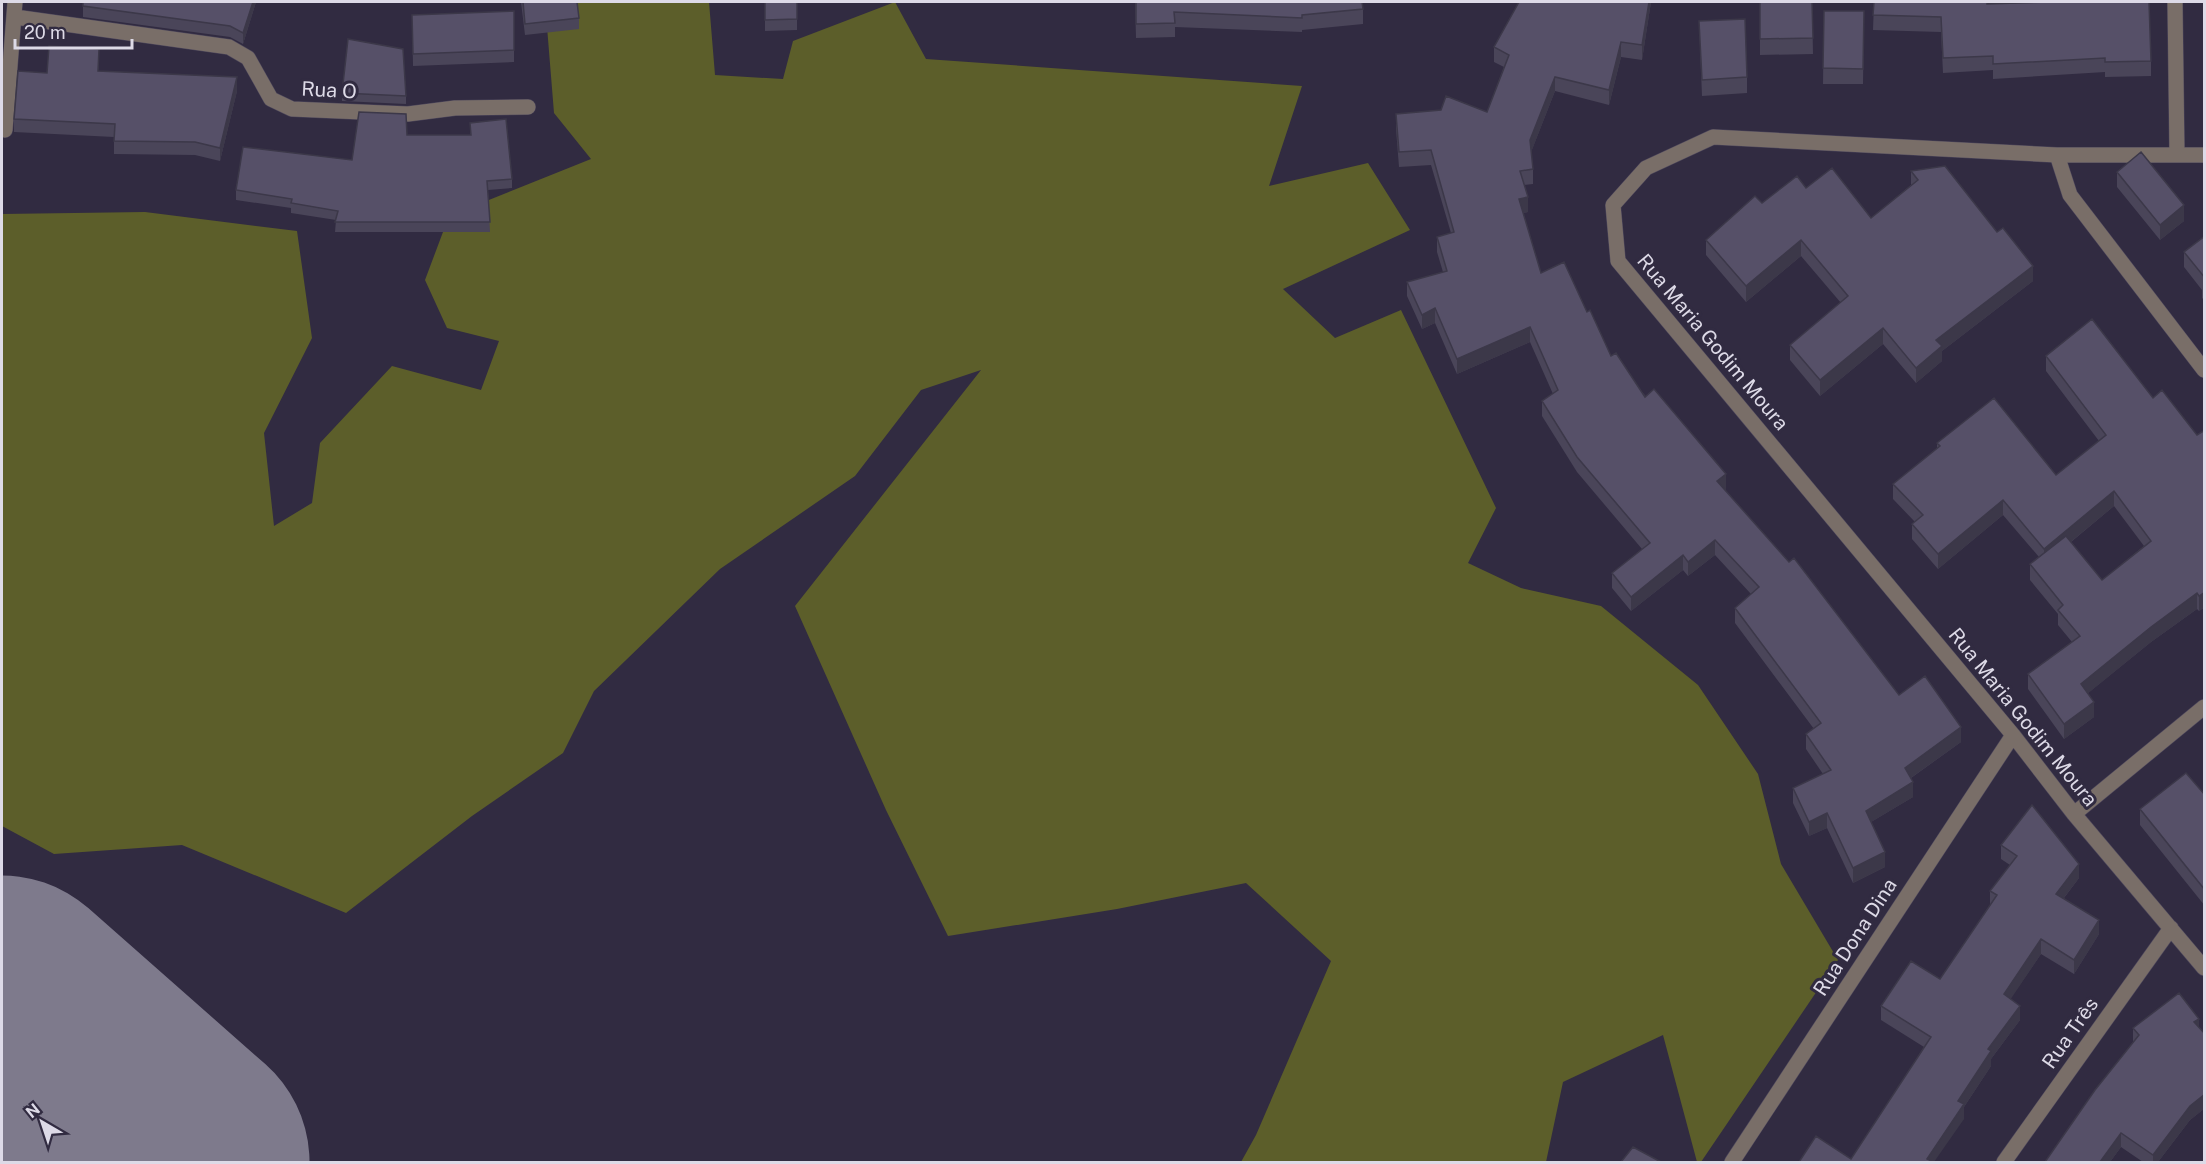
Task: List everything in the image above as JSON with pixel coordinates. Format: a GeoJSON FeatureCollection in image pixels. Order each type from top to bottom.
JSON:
{"type":"FeatureCollection","features":[{"type":"Feature","properties":{"kind":"street"},"geometry":{"type":"LineString","coordinates":[[2175,2],[2177,155]]}},
{"type":"Feature","properties":{"kind":"street"},"geometry":{"type":"LineString","coordinates":[[5,130],[15,9]]}},
{"type":"Feature","properties":{"kind":"street","name":"Rua O"},"geometry":{"type":"LineString","coordinates":[[15,9],[229,47],[248,58],[271,99],[292,109],[408,114],[455,108],[528,107]]}},
{"type":"Feature","properties":{"kind":"street","name":"Rua Maria Godim Moura"},"geometry":{"type":"LineString","coordinates":[[2205,155],[2057,155],[1713,137],[1646,168],[1613,205],[1618,261],[2013,735],[2074,814],[2205,968]]}},
{"type":"Feature","properties":{"kind":"street"},"geometry":{"type":"LineString","coordinates":[[2057,155],[2070,195],[2205,370]]}},
{"type":"Feature","properties":{"kind":"street"},"geometry":{"type":"LineString","coordinates":[[2074,814],[2205,707]]}},
{"type":"Feature","properties":{"kind":"street","name":"Rua Dona Dina"},"geometry":{"type":"LineString","coordinates":[[1732,1162],[2013,735]]}},
{"type":"Feature","properties":{"kind":"street","name":"Rua Três"},"geometry":{"type":"LineString","coordinates":[[2004,1162],[2170,928]]}},
{"type":"Feature","properties":{"kind":"green space"},"geometry":{"type":"Polygon","coordinates":[[[545,2],[709,2],[715,75],[783,79],[793,41],[895,2],[926,59],[1302,86],[1269,186],[1368,163],[1410,230],[1283,289],[1335,338],[1401,310],[1496,508],[1468,563],[1521,588],[1601,606],[1698,685],[1758,774],[1781,864],[1838,960],[1701,1162],[1697,1162],[1663,1035],[1563,1082],[1546,1162],[1241,1162],[1256,1135],[1331,961],[1246,883],[1117,909],[948,936],[886,810],[795,606],[981,370],[921,390],[855,476],[720,569],[594,691],[563,753],[472,816],[346,913],[182,845],[54,854],[2,826],[2,214],[145,212],[297,231],[312,338],[264,433],[274,526],[312,503],[320,443],[392,366],[481,390],[499,341],[447,328],[425,280],[449,216],[591,159],[554,113],[545,2]]]}},
{"type":"Feature","properties":{"kind":"green space"},"geometry":{"type":"Polygon","coordinates":[[[2,1093],[83,1162],[2,1162],[2,1093]]]}},
{"type":"Feature","properties":{"kind":"building"},"geometry":{"type":"Polygon","coordinates":[[[83,2],[253,2],[243,33],[230,26],[83,6],[83,2]]]}},
{"type":"Feature","properties":{"kind":"building"},"geometry":{"type":"Polygon","coordinates":[[[523,2],[577,2],[579,18],[525,24],[523,2]]]}},
{"type":"Feature","properties":{"kind":"building"},"geometry":{"type":"Polygon","coordinates":[[[765,2],[797,2],[797,19],[765,20],[765,2]]]}},
{"type":"Feature","properties":{"kind":"building"},"geometry":{"type":"Polygon","coordinates":[[[1136,2],[1362,2],[1363,9],[1302,15],[1302,18],[1174,12],[1175,23],[1136,24],[1136,2]]]}},
{"type":"Feature","properties":{"kind":"building"},"geometry":{"type":"Polygon","coordinates":[[[1519,2],[1649,2],[1642,45],[1621,42],[1609,90],[1555,77],[1530,140],[1533,169],[1520,171],[1528,197],[1519,199],[1541,273],[1564,262],[1611,356],[1616,353],[1645,397],[1654,389],[1726,474],[1717,481],[1789,562],[1794,558],[1899,695],[1925,676],[1961,727],[1905,768],[1913,782],[1866,811],[1885,852],[1853,868],[1827,813],[1809,822],[1793,788],[1831,770],[1806,734],[1821,723],[1735,608],[1759,587],[1715,540],[1688,562],[1683,555],[1631,597],[1612,573],[1650,543],[1577,457],[1542,401],[1558,390],[1530,327],[1457,359],[1435,308],[1422,315],[1407,282],[1447,271],[1437,237],[1454,232],[1431,150],[1399,152],[1396,114],[1441,110],[1446,96],[1487,112],[1509,55],[1494,47],[1519,2]]]}},
{"type":"Feature","properties":{"kind":"building"},"geometry":{"type":"Polygon","coordinates":[[[1760,2],[1812,2],[1813,38],[1760,39],[1760,2]]]}},
{"type":"Feature","properties":{"kind":"building"},"geometry":{"type":"Polygon","coordinates":[[[1874,2],[1987,2],[1987,4],[2149,2],[2151,61],[2105,62],[2105,58],[1993,64],[1993,56],[1943,58],[1941,17],[1873,15],[1874,2]]]}},
{"type":"Feature","properties":{"kind":"building"},"geometry":{"type":"Polygon","coordinates":[[[514,11],[514,50],[413,54],[412,15],[514,11]]]}},
{"type":"Feature","properties":{"kind":"building"},"geometry":{"type":"Polygon","coordinates":[[[1824,11],[1864,11],[1863,69],[1823,68],[1824,11]]]}},
{"type":"Feature","properties":{"kind":"building"},"geometry":{"type":"Polygon","coordinates":[[[1745,19],[1747,77],[1702,80],[1699,21],[1745,19]]]}},
{"type":"Feature","properties":{"kind":"building"},"geometry":{"type":"Polygon","coordinates":[[[348,39],[403,49],[406,96],[342,93],[348,39]]]}},
{"type":"Feature","properties":{"kind":"building"},"geometry":{"type":"Polygon","coordinates":[[[49,46],[99,49],[98,71],[237,77],[220,148],[195,142],[114,141],[115,124],[14,119],[18,71],[47,73],[49,46]]]}},
{"type":"Feature","properties":{"kind":"building"},"geometry":{"type":"Polygon","coordinates":[[[359,112],[406,114],[407,135],[471,135],[470,123],[506,119],[512,179],[487,181],[490,222],[335,222],[338,211],[291,203],[292,199],[236,190],[243,147],[352,160],[359,112]]]}},
{"type":"Feature","properties":{"kind":"building"},"geometry":{"type":"Polygon","coordinates":[[[2141,152],[2184,205],[2160,225],[2117,172],[2141,152]]]}},
{"type":"Feature","properties":{"kind":"building"},"geometry":{"type":"Polygon","coordinates":[[[1945,166],[1997,232],[2003,228],[2033,266],[1936,340],[1942,346],[1916,368],[1883,328],[1820,380],[1790,345],[1848,296],[1801,240],[1746,286],[1706,240],[1755,196],[1762,203],[1797,176],[1806,188],[1832,168],[1871,218],[1918,180],[1911,171],[1945,166]]]}},
{"type":"Feature","properties":{"kind":"building"},"geometry":{"type":"Polygon","coordinates":[[[2205,236],[2205,278],[2184,252],[2205,236]]]}},
{"type":"Feature","properties":{"kind":"building"},"geometry":{"type":"Polygon","coordinates":[[[2092,319],[2153,398],[2162,390],[2197,435],[2205,430],[2205,592],[2199,596],[2197,593],[2151,627],[2081,684],[2094,702],[2064,724],[2028,674],[2080,636],[2058,610],[2063,605],[2030,564],[2066,536],[2102,580],[2151,541],[2114,491],[2044,549],[2003,500],[1938,554],[1912,524],[1923,515],[1893,484],[1940,446],[1937,443],[1994,398],[2056,475],[2106,435],[2046,356],[2092,319]]]}},
{"type":"Feature","properties":{"kind":"building"},"geometry":{"type":"Polygon","coordinates":[[[2186,773],[2205,795],[2205,890],[2140,809],[2186,773]]]}},
{"type":"Feature","properties":{"kind":"building"},"geometry":{"type":"Polygon","coordinates":[[[2032,805],[2079,864],[2056,894],[2099,920],[2074,960],[2041,939],[2004,994],[2020,1006],[1988,1049],[1991,1051],[1958,1101],[1964,1104],[1927,1159],[1934,1162],[1799,1162],[1816,1136],[1851,1159],[1931,1037],[1881,1006],[1911,961],[1940,979],[1997,895],[1990,891],[2017,856],[2001,845],[2032,805]]]}},
{"type":"Feature","properties":{"kind":"building"},"geometry":{"type":"Polygon","coordinates":[[[2179,993],[2199,1019],[2194,1022],[2205,1034],[2205,1094],[2190,1106],[2153,1155],[2121,1133],[2100,1162],[2045,1162],[2095,1090],[2139,1035],[2133,1028],[2179,993]]]}},
{"type":"Feature","properties":{"kind":"building"},"geometry":{"type":"Polygon","coordinates":[[[1633,1147],[1661,1162],[1621,1162],[1633,1147]]]}},
{"type":"Feature","properties":{"kind":"runway"},"geometry":{"type":"LineString","coordinates":[[2,1006],[179,1162]]}}]}
